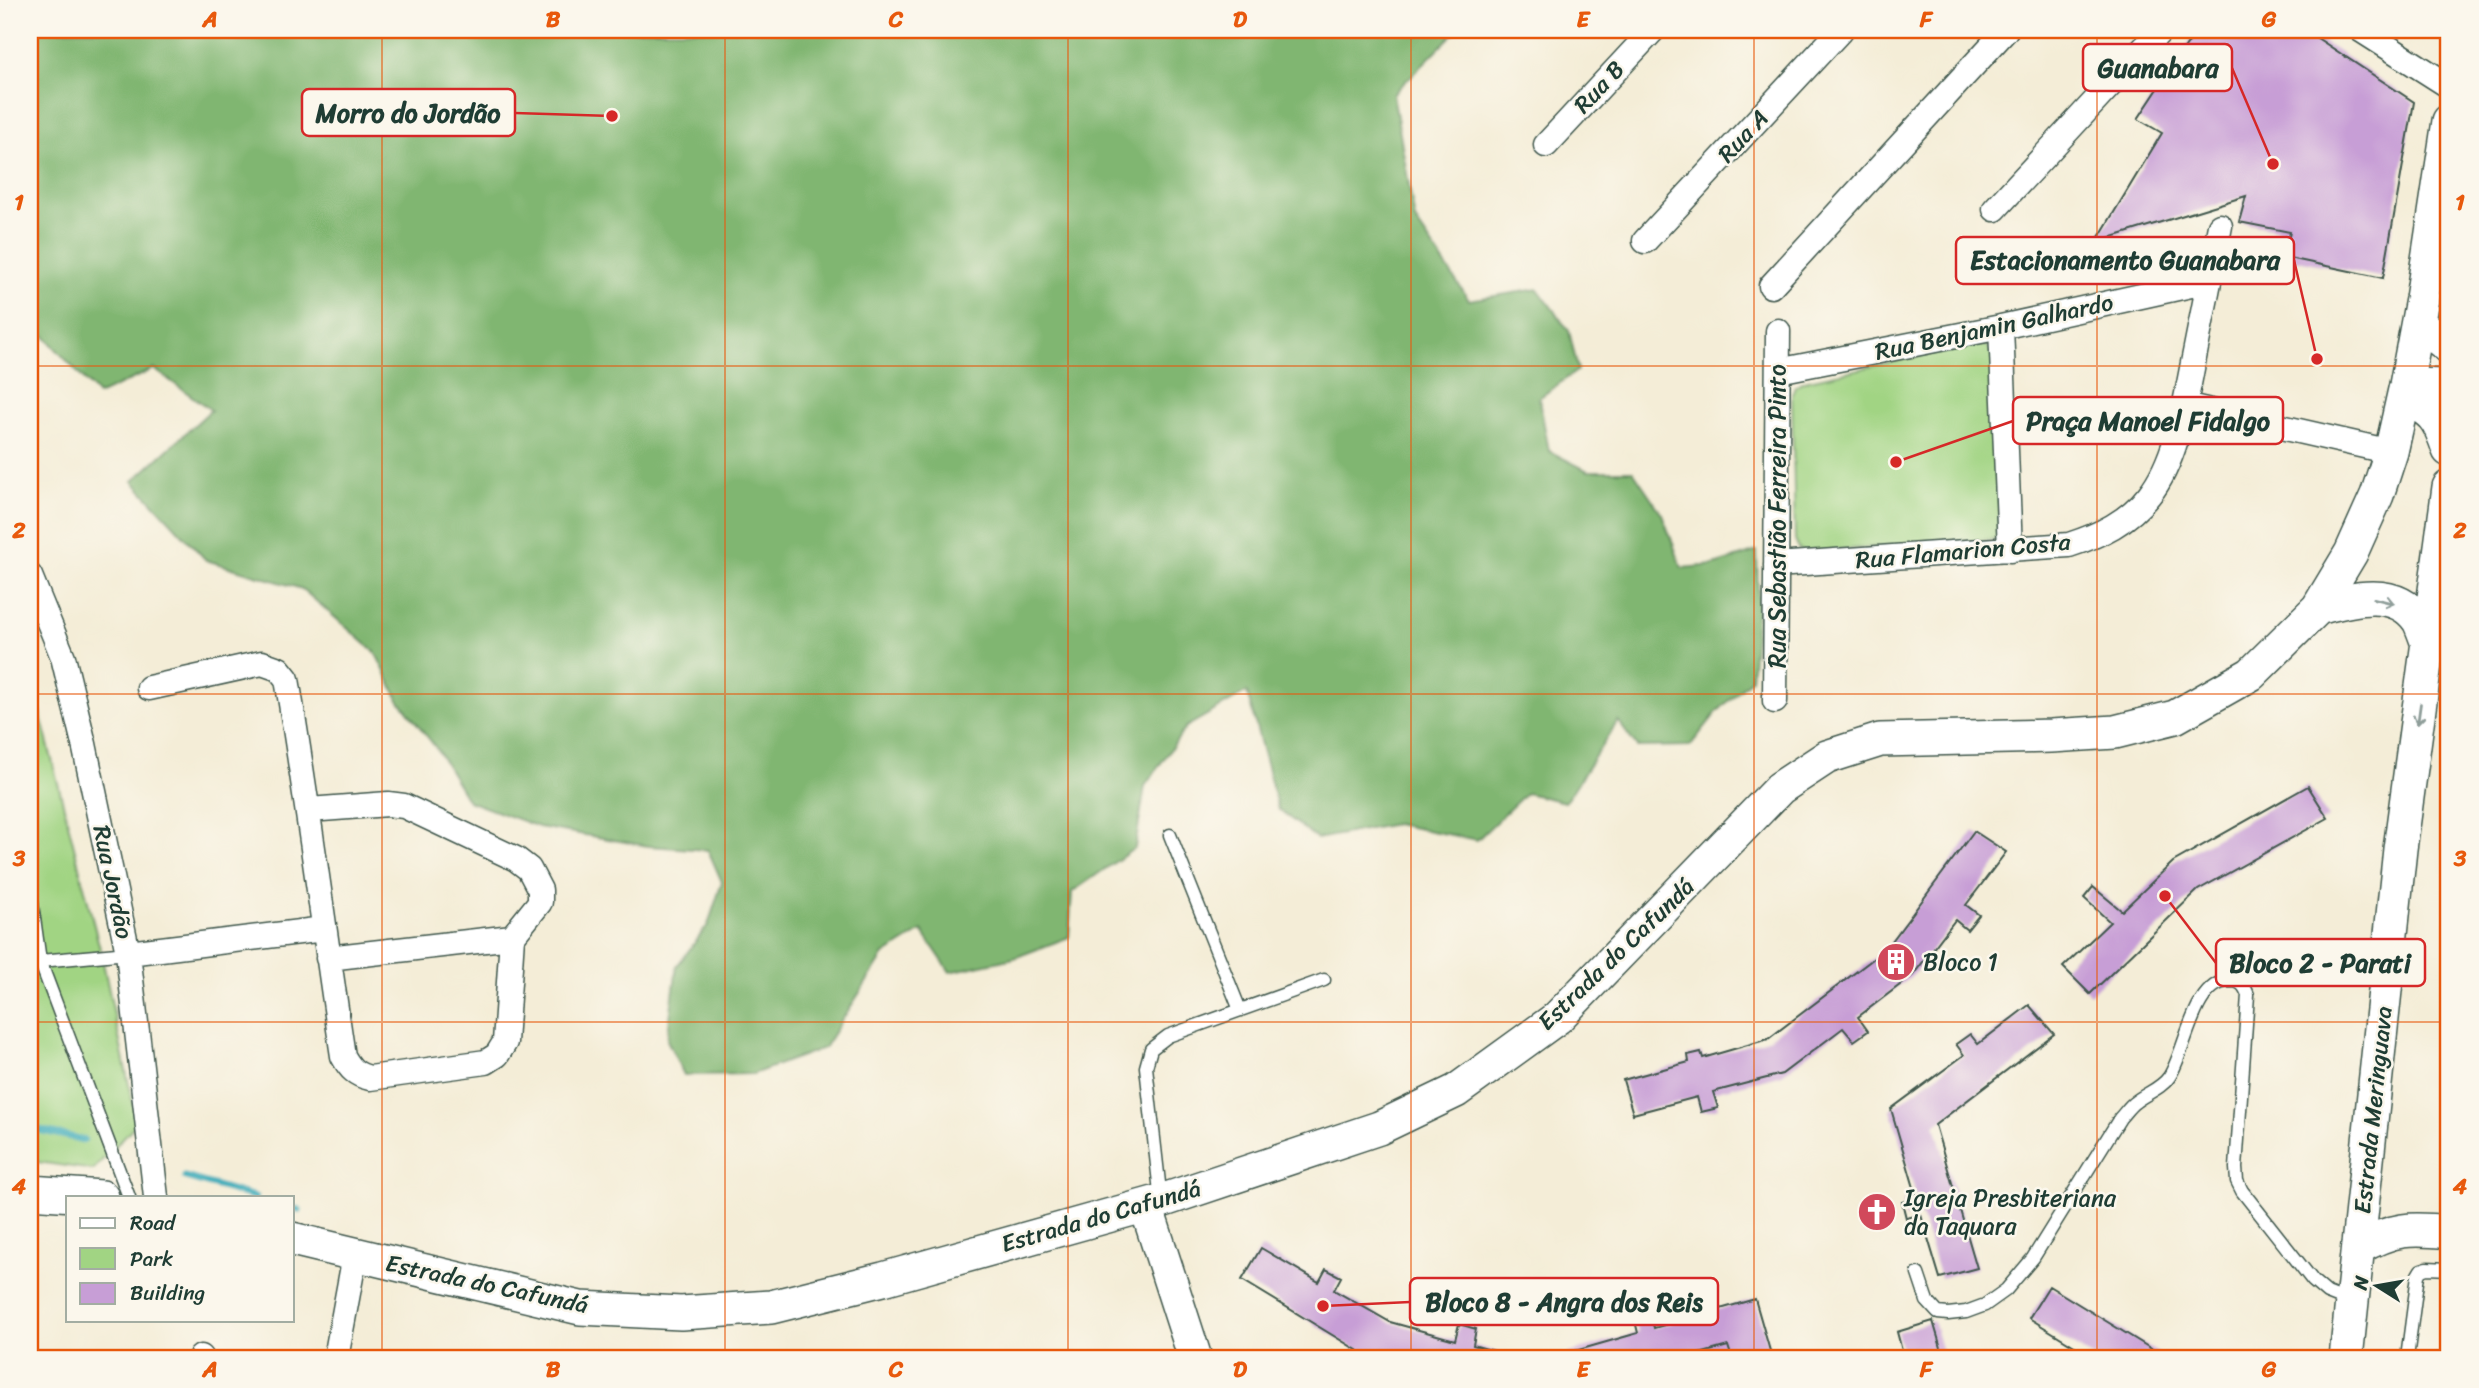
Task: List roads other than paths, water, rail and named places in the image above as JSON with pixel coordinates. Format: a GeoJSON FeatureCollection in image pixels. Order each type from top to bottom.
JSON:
{"type":"FeatureCollection","features":[{"type":"Feature","properties":{"kind":"main road","name":"Estrada do Cafundá"},"geometry":{"type":"LineString","coordinates":[[294,1240],[580,1308],[681,1312],[771,1307],[883,1279],[1068,1225],[1153,1204],[1379,1128],[1456,1091],[1557,1018],[1780,788],[1827,757],[1880,740],[2115,732],[2175,717],[2251,674],[2318,608],[2351,553],[2377,495],[2391,452],[2405,391],[2446,156],[2449,121]]}},
{"type":"Feature","properties":{"kind":"main road"},"geometry":{"type":"LineString","coordinates":[[2418,323],[2449,347]]}},
{"type":"Feature","properties":{"kind":"main road"},"geometry":{"type":"LineString","coordinates":[[2405,391],[2449,386]]}},
{"type":"Feature","properties":{"kind":"main road"},"geometry":{"type":"LineString","coordinates":[[2405,391],[2440,423],[2449,450]]}},
{"type":"Feature","properties":{"kind":"main road","name":"Estrada Meringuava"},"geometry":{"type":"LineString","coordinates":[[2346,1358],[2400,849],[2449,487]]}},
{"type":"Feature","properties":{"kind":"main road"},"geometry":{"type":"LineString","coordinates":[[2318,608],[2358,597],[2384,598],[2406,608],[2419,621],[2429,647]]}},
{"type":"Feature","properties":{"kind":"main road"},"geometry":{"type":"LineString","coordinates":[[2364,1190],[2383,1210],[2412,1228]]}},
{"type":"Feature","properties":{"kind":"main road"},"geometry":{"type":"LineString","coordinates":[[30,1192],[88,1196]]}},
{"type":"Feature","properties":{"kind":"main road"},"geometry":{"type":"LineString","coordinates":[[1153,1204],[1195,1358]]}},
{"type":"Feature","properties":{"kind":"main road"},"geometry":{"type":"LineString","coordinates":[[2358,1248],[2381,1235],[2412,1228],[2449,1232]]}},
{"type":"Feature","properties":{"kind":"street","name":"Rua B"},"geometry":{"type":"LineString","coordinates":[[1546,145],[1653,30]]}},
{"type":"Feature","properties":{"kind":"street","name":"Rua A"},"geometry":{"type":"LineString","coordinates":[[1645,241],[1841,30]]}},
{"type":"Feature","properties":{"kind":"street"},"geometry":{"type":"LineString","coordinates":[[1771,286],[2006,30]]}},
{"type":"Feature","properties":{"kind":"street"},"geometry":{"type":"LineString","coordinates":[[1995,209],[2161,30]]}},
{"type":"Feature","properties":{"kind":"street"},"geometry":{"type":"LineString","coordinates":[[2361,30],[2449,86]]}},
{"type":"Feature","properties":{"kind":"street","name":"Rua Flamarion Costa"},"geometry":{"type":"LineString","coordinates":[[1776,565],[2068,545],[2098,536],[2130,516],[2151,493],[2167,464],[2185,405],[2220,226]]}},
{"type":"Feature","properties":{"kind":"street","name":"Rua Benjamin Galhardo"},"geometry":{"type":"LineString","coordinates":[[1778,371],[2001,327],[2209,281]]}},
{"type":"Feature","properties":{"kind":"street"},"geometry":{"type":"LineString","coordinates":[[2001,327],[2010,550]]}},
{"type":"Feature","properties":{"kind":"street","name":"Rua Sebastião Ferreira Pinto"},"geometry":{"type":"LineString","coordinates":[[1775,701],[1778,331]]}},
{"type":"Feature","properties":{"kind":"street"},"geometry":{"type":"LineString","coordinates":[[2185,405],[2391,452]]}},
{"type":"Feature","properties":{"kind":"street","name":"Rua Jordão"},"geometry":{"type":"LineString","coordinates":[[30,576],[63,657],[128,953],[156,1196]]}},
{"type":"Feature","properties":{"kind":"street"},"geometry":{"type":"LineString","coordinates":[[149,688],[262,663],[279,669],[287,678],[309,810],[343,1056],[350,1069],[360,1076],[370,1078],[486,1062],[497,1055],[505,1042],[512,937],[540,902],[540,890],[529,869],[516,859],[404,806],[388,804],[309,810]]}},
{"type":"Feature","properties":{"kind":"street"},"geometry":{"type":"LineString","coordinates":[[128,953],[324,929]]}},
{"type":"Feature","properties":{"kind":"street"},"geometry":{"type":"LineString","coordinates":[[328,958],[512,937]]}},
{"type":"Feature","properties":{"kind":"street"},"geometry":{"type":"LineString","coordinates":[[336,1358],[355,1255]]}},
{"type":"Feature","properties":{"kind":"lane"},"geometry":{"type":"LineString","coordinates":[[1170,835],[1240,1010]]}},
{"type":"Feature","properties":{"kind":"lane"},"geometry":{"type":"LineString","coordinates":[[30,889],[35,961],[129,1196]]}},
{"type":"Feature","properties":{"kind":"lane"},"geometry":{"type":"LineString","coordinates":[[35,961],[128,953]]}},
{"type":"Feature","properties":{"kind":"lane"},"geometry":{"type":"LineString","coordinates":[[1153,1204],[1146,1067],[1151,1049],[1168,1036],[1324,980]]}},
{"type":"Feature","properties":{"kind":"lane"},"geometry":{"type":"LineString","coordinates":[[1918,1274],[1927,1301],[1938,1312],[1948,1314],[1966,1312],[1985,1305],[2006,1290],[2033,1258],[2120,1118],[2134,1103],[2157,1089],[2168,1078],[2202,999],[2210,988],[2220,982],[2233,981],[2240,982],[2248,995],[2237,1181],[2313,1281],[2327,1293],[2353,1303]]}},
{"type":"Feature","properties":{"kind":"lane"},"geometry":{"type":"LineString","coordinates":[[2407,1358],[2418,1275],[2421,1270],[2427,1268],[2449,1269]]}},
{"type":"Feature","properties":{"kind":"waterway"},"geometry":{"type":"LineString","coordinates":[[30,1128],[84,1140]]}},
{"type":"Feature","properties":{"kind":"waterway"},"geometry":{"type":"LineString","coordinates":[[185,1177],[252,1196]]}},
{"type":"Feature","properties":{"kind":"waterway"},"geometry":{"type":"LineString","coordinates":[[294,1209],[299,1210]]}},
{"type":"Feature","properties":{"kind":"place","name":"Morro do Jordão"},"geometry":{"type":"Point","coordinates":[612,116]}},
{"type":"Feature","properties":{"kind":"place","name":"Guanabara"},"geometry":{"type":"Point","coordinates":[2273,164]}},
{"type":"Feature","properties":{"kind":"place","name":"Estacionamento Guanabara"},"geometry":{"type":"Point","coordinates":[2317,359]}},
{"type":"Feature","properties":{"kind":"place","name":"Praça Manoel Fidalgo"},"geometry":{"type":"Point","coordinates":[1896,462]}},
{"type":"Feature","properties":{"kind":"place","name":"Bloco 2 - Parati"},"geometry":{"type":"Point","coordinates":[2165,896]}},
{"type":"Feature","properties":{"kind":"place","name":"Bloco 1"},"geometry":{"type":"Point","coordinates":[1896,962]}},
{"type":"Feature","properties":{"kind":"place","name":"Igreja Presbiteriana da Taquara"},"geometry":{"type":"Point","coordinates":[1877,1212]}},
{"type":"Feature","properties":{"kind":"place","name":"Bloco 8 - Angra dos Reis"},"geometry":{"type":"Point","coordinates":[1323,1306]}}]}
